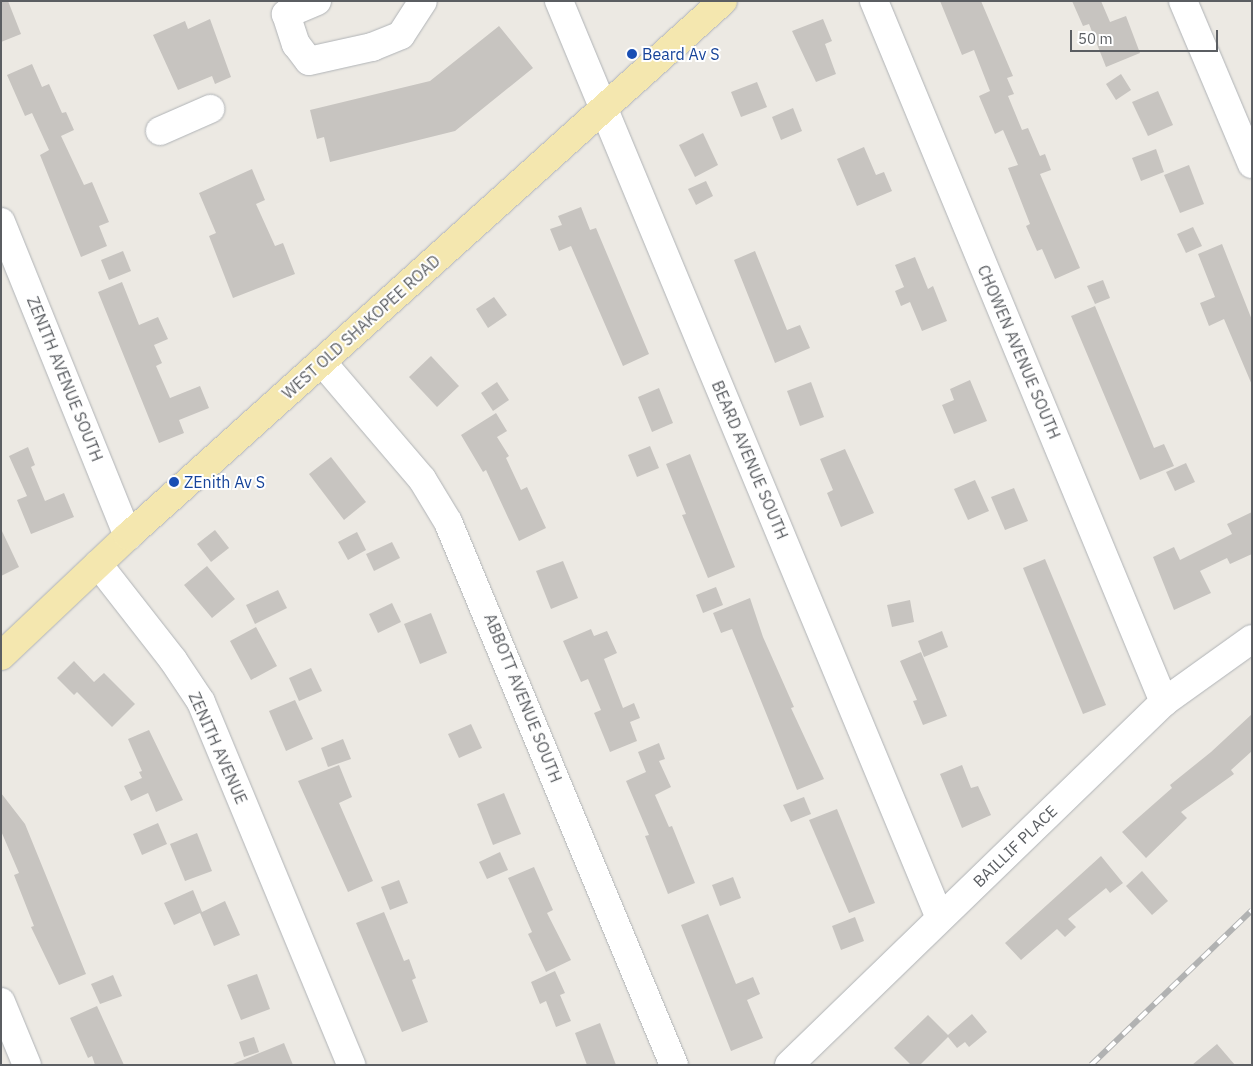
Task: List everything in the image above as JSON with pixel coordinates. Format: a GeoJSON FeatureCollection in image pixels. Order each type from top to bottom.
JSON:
{"type":"FeatureCollection","features":[{"type":"Feature","properties":{"kind":"main road","name":"WEST OLD SHAKOPEE ROAD"},"geometry":{"type":"LineString","coordinates":[[1,656],[128,536],[723,1]]}},
{"type":"Feature","properties":{"kind":"street"},"geometry":{"type":"LineString","coordinates":[[317,1],[286,14],[296,44],[309,61],[372,47],[401,35],[423,1]]}},
{"type":"Feature","properties":{"kind":"street","name":"BEARD AVENUE SOUTH"},"geometry":{"type":"LineString","coordinates":[[559,1],[940,918]]}},
{"type":"Feature","properties":{"kind":"street","name":"CHOWEN AVENUE SOUTH"},"geometry":{"type":"LineString","coordinates":[[874,1],[1164,702]]}},
{"type":"Feature","properties":{"kind":"street"},"geometry":{"type":"LineString","coordinates":[[1183,1],[1252,164]]}},
{"type":"Feature","properties":{"kind":"street"},"geometry":{"type":"LineString","coordinates":[[160,131],[210,109]]}},
{"type":"Feature","properties":{"kind":"street","name":"ZENITH AVENUE SOUTH"},"geometry":{"type":"LineString","coordinates":[[1,222],[128,536]]}},
{"type":"Feature","properties":{"kind":"street","name":"ABBOTT AVENUE SOUTH"},"geometry":{"type":"LineString","coordinates":[[322,362],[422,479],[448,522],[674,1065]]}},
{"type":"Feature","properties":{"kind":"street","name":"ZENITH AVENUE"},"geometry":{"type":"LineString","coordinates":[[98,564],[173,660],[201,702],[351,1065]]}},
{"type":"Feature","properties":{"kind":"street","name":"BAILLIF PLACE"},"geometry":{"type":"LineString","coordinates":[[789,1065],[1164,702],[1252,639]]}},
{"type":"Feature","properties":{"kind":"street"},"geometry":{"type":"LineString","coordinates":[[1,1002],[27,1065]]}},
{"type":"Feature","properties":{"kind":"building"},"geometry":{"type":"Polygon","coordinates":[[[1,1],[8,1],[21,34],[1,42],[1,1]]]}},
{"type":"Feature","properties":{"kind":"building"},"geometry":{"type":"Polygon","coordinates":[[[940,1],[981,1],[1013,76],[1007,78],[1014,94],[1008,96],[1022,130],[1028,128],[1040,156],[1045,154],[1051,170],[1040,174],[1080,268],[1055,279],[1042,249],[1037,251],[1026,226],[1030,224],[1008,168],[1018,165],[1003,130],[995,134],[979,96],[990,91],[974,50],[962,55],[940,1]]]}},
{"type":"Feature","properties":{"kind":"building"},"geometry":{"type":"Polygon","coordinates":[[[1072,1],[1101,1],[1110,22],[1126,16],[1140,53],[1106,67],[1089,24],[1083,26],[1072,1]]]}},
{"type":"Feature","properties":{"kind":"building"},"geometry":{"type":"Polygon","coordinates":[[[210,19],[231,77],[215,84],[212,76],[178,90],[153,35],[185,21],[188,29],[210,19]]]}},
{"type":"Feature","properties":{"kind":"building"},"geometry":{"type":"Polygon","coordinates":[[[823,19],[832,41],[825,44],[836,74],[816,82],[792,31],[823,19]]]}},
{"type":"Feature","properties":{"kind":"building"},"geometry":{"type":"Polygon","coordinates":[[[499,26],[533,68],[455,131],[330,162],[324,137],[317,139],[310,110],[430,81],[499,26]]]}},
{"type":"Feature","properties":{"kind":"building"},"geometry":{"type":"Polygon","coordinates":[[[32,64],[42,87],[49,84],[62,113],[66,112],[74,130],[61,136],[84,185],[92,182],[109,222],[99,226],[107,246],[81,257],[40,155],[49,150],[32,113],[25,116],[7,75],[32,64]]]}},
{"type":"Feature","properties":{"kind":"building"},"geometry":{"type":"Polygon","coordinates":[[[1121,74],[1131,90],[1116,100],[1106,84],[1121,74]]]}},
{"type":"Feature","properties":{"kind":"building"},"geometry":{"type":"Polygon","coordinates":[[[757,82],[767,107],[741,117],[731,92],[757,82]]]}},
{"type":"Feature","properties":{"kind":"building"},"geometry":{"type":"Polygon","coordinates":[[[1158,91],[1173,125],[1148,136],[1132,102],[1158,91]]]}},
{"type":"Feature","properties":{"kind":"building"},"geometry":{"type":"Polygon","coordinates":[[[793,108],[802,131],[781,140],[772,117],[793,108]]]}},
{"type":"Feature","properties":{"kind":"building"},"geometry":{"type":"Polygon","coordinates":[[[703,133],[718,165],[695,177],[679,145],[703,133]]]}},
{"type":"Feature","properties":{"kind":"building"},"geometry":{"type":"Polygon","coordinates":[[[864,147],[876,175],[884,172],[892,191],[857,206],[837,159],[864,147]]]}},
{"type":"Feature","properties":{"kind":"building"},"geometry":{"type":"Polygon","coordinates":[[[1156,149],[1164,172],[1141,181],[1132,158],[1156,149]]]}},
{"type":"Feature","properties":{"kind":"building"},"geometry":{"type":"Polygon","coordinates":[[[1189,165],[1204,204],[1180,213],[1164,175],[1189,165]]]}},
{"type":"Feature","properties":{"kind":"building"},"geometry":{"type":"Polygon","coordinates":[[[252,169],[265,200],[256,204],[275,246],[283,243],[295,274],[233,298],[209,236],[216,233],[199,193],[252,169]]]}},
{"type":"Feature","properties":{"kind":"building"},"geometry":{"type":"Polygon","coordinates":[[[706,181],[713,196],[696,205],[688,189],[706,181]]]}},
{"type":"Feature","properties":{"kind":"building"},"geometry":{"type":"Polygon","coordinates":[[[581,207],[590,230],[596,228],[649,354],[623,366],[571,246],[559,251],[550,229],[562,225],[558,216],[581,207]]]}},
{"type":"Feature","properties":{"kind":"building"},"geometry":{"type":"Polygon","coordinates":[[[1193,227],[1202,246],[1186,253],[1177,234],[1193,227]]]}},
{"type":"Feature","properties":{"kind":"building"},"geometry":{"type":"Polygon","coordinates":[[[1222,244],[1252,320],[1252,385],[1224,319],[1209,326],[1200,303],[1215,297],[1198,254],[1222,244]]]}},
{"type":"Feature","properties":{"kind":"building"},"geometry":{"type":"Polygon","coordinates":[[[123,251],[131,271],[109,280],[101,260],[123,251]]]}},
{"type":"Feature","properties":{"kind":"building"},"geometry":{"type":"Polygon","coordinates":[[[755,251],[787,330],[800,325],[810,348],[775,363],[734,260],[755,251]]]}},
{"type":"Feature","properties":{"kind":"building"},"geometry":{"type":"Polygon","coordinates":[[[915,257],[928,289],[933,286],[947,321],[922,331],[910,302],[901,306],[895,291],[904,287],[895,265],[915,257]]]}},
{"type":"Feature","properties":{"kind":"building"},"geometry":{"type":"Polygon","coordinates":[[[1103,280],[1110,298],[1095,304],[1087,286],[1103,280]]]}},
{"type":"Feature","properties":{"kind":"building"},"geometry":{"type":"Polygon","coordinates":[[[122,282],[139,325],[158,317],[168,339],[154,345],[162,363],[156,366],[170,398],[200,386],[209,408],[179,420],[184,433],[159,443],[98,292],[122,282]]]}},
{"type":"Feature","properties":{"kind":"building"},"geometry":{"type":"Polygon","coordinates":[[[494,297],[507,315],[488,328],[476,309],[494,297]]]}},
{"type":"Feature","properties":{"kind":"building"},"geometry":{"type":"Polygon","coordinates":[[[1095,306],[1154,448],[1164,444],[1174,466],[1140,480],[1071,316],[1095,306]]]}},
{"type":"Feature","properties":{"kind":"building"},"geometry":{"type":"Polygon","coordinates":[[[431,356],[459,386],[437,407],[409,377],[431,356]]]}},
{"type":"Feature","properties":{"kind":"building"},"geometry":{"type":"Polygon","coordinates":[[[970,380],[987,421],[954,434],[942,405],[954,400],[950,389],[970,380]]]}},
{"type":"Feature","properties":{"kind":"building"},"geometry":{"type":"Polygon","coordinates":[[[497,382],[509,400],[493,411],[481,393],[497,382]]]}},
{"type":"Feature","properties":{"kind":"building"},"geometry":{"type":"Polygon","coordinates":[[[811,382],[824,417],[800,426],[787,391],[811,382]]]}},
{"type":"Feature","properties":{"kind":"building"},"geometry":{"type":"Polygon","coordinates":[[[659,388],[673,423],[652,432],[638,397],[659,388]]]}},
{"type":"Feature","properties":{"kind":"building"},"geometry":{"type":"Polygon","coordinates":[[[496,413],[507,431],[497,437],[509,456],[506,458],[521,490],[527,487],[546,528],[519,541],[486,470],[483,472],[461,435],[496,413]]]}},
{"type":"Feature","properties":{"kind":"building"},"geometry":{"type":"Polygon","coordinates":[[[650,446],[659,468],[637,477],[628,455],[650,446]]]}},
{"type":"Feature","properties":{"kind":"building"},"geometry":{"type":"Polygon","coordinates":[[[28,447],[35,465],[31,467],[45,501],[64,493],[74,517],[31,534],[17,500],[27,496],[9,456],[28,447]]]}},
{"type":"Feature","properties":{"kind":"building"},"geometry":{"type":"Polygon","coordinates":[[[845,449],[874,513],[841,527],[827,493],[833,490],[820,459],[845,449]]]}},
{"type":"Feature","properties":{"kind":"building"},"geometry":{"type":"Polygon","coordinates":[[[690,454],[735,567],[708,578],[682,515],[686,514],[666,464],[690,454]]]}},
{"type":"Feature","properties":{"kind":"building"},"geometry":{"type":"Polygon","coordinates":[[[331,457],[366,502],[344,520],[309,474],[331,457]]]}},
{"type":"Feature","properties":{"kind":"building"},"geometry":{"type":"Polygon","coordinates":[[[1186,463],[1195,482],[1175,491],[1166,472],[1186,463]]]}},
{"type":"Feature","properties":{"kind":"building"},"geometry":{"type":"Polygon","coordinates":[[[975,480],[989,511],[968,520],[954,489],[975,480]]]}},
{"type":"Feature","properties":{"kind":"building"},"geometry":{"type":"Polygon","coordinates":[[[1014,488],[1028,521],[1005,530],[991,497],[1014,488]]]}},
{"type":"Feature","properties":{"kind":"building"},"geometry":{"type":"Polygon","coordinates":[[[1252,512],[1252,554],[1230,564],[1227,558],[1200,571],[1211,593],[1174,610],[1153,557],[1174,547],[1180,560],[1232,534],[1227,524],[1252,512]]]}},
{"type":"Feature","properties":{"kind":"building"},"geometry":{"type":"Polygon","coordinates":[[[1,529],[19,567],[1,576],[1,529]]]}},
{"type":"Feature","properties":{"kind":"building"},"geometry":{"type":"Polygon","coordinates":[[[215,530],[229,548],[211,562],[197,544],[215,530]]]}},
{"type":"Feature","properties":{"kind":"building"},"geometry":{"type":"Polygon","coordinates":[[[357,532],[366,550],[348,560],[338,542],[357,532]]]}},
{"type":"Feature","properties":{"kind":"building"},"geometry":{"type":"Polygon","coordinates":[[[392,542],[400,558],[374,571],[366,554],[392,542]]]}},
{"type":"Feature","properties":{"kind":"building"},"geometry":{"type":"Polygon","coordinates":[[[1045,559],[1106,705],[1083,714],[1023,568],[1045,559]]]}},
{"type":"Feature","properties":{"kind":"building"},"geometry":{"type":"Polygon","coordinates":[[[563,561],[578,598],[551,609],[536,571],[563,561]]]}},
{"type":"Feature","properties":{"kind":"building"},"geometry":{"type":"Polygon","coordinates":[[[207,566],[235,599],[212,618],[184,585],[207,566]]]}},
{"type":"Feature","properties":{"kind":"building"},"geometry":{"type":"Polygon","coordinates":[[[716,587],[723,605],[703,613],[696,595],[716,587]]]}},
{"type":"Feature","properties":{"kind":"building"},"geometry":{"type":"Polygon","coordinates":[[[278,590],[287,608],[255,624],[246,605],[278,590]]]}},
{"type":"Feature","properties":{"kind":"building"},"geometry":{"type":"Polygon","coordinates":[[[750,598],[763,637],[794,707],[791,708],[824,779],[797,790],[732,629],[721,633],[713,613],[750,598]]]}},
{"type":"Feature","properties":{"kind":"building"},"geometry":{"type":"Polygon","coordinates":[[[910,600],[914,622],[892,627],[887,605],[910,600]]]}},
{"type":"Feature","properties":{"kind":"building"},"geometry":{"type":"Polygon","coordinates":[[[392,603],[401,622],[378,633],[369,614],[392,603]]]}},
{"type":"Feature","properties":{"kind":"building"},"geometry":{"type":"Polygon","coordinates":[[[431,613],[447,653],[420,664],[404,624],[431,613]]]}},
{"type":"Feature","properties":{"kind":"building"},"geometry":{"type":"Polygon","coordinates":[[[256,627],[277,666],[251,680],[230,641],[256,627]]]}},
{"type":"Feature","properties":{"kind":"building"},"geometry":{"type":"Polygon","coordinates":[[[591,629],[594,636],[607,631],[617,653],[604,659],[623,708],[634,703],[640,718],[630,722],[637,741],[610,752],[594,713],[601,710],[588,679],[581,682],[563,641],[591,629]]]}},
{"type":"Feature","properties":{"kind":"building"},"geometry":{"type":"Polygon","coordinates":[[[942,631],[948,647],[924,657],[918,641],[942,631]]]}},
{"type":"Feature","properties":{"kind":"building"},"geometry":{"type":"Polygon","coordinates":[[[921,652],[947,716],[923,725],[913,701],[917,700],[900,661],[921,652]]]}},
{"type":"Feature","properties":{"kind":"building"},"geometry":{"type":"Polygon","coordinates":[[[74,661],[94,682],[104,673],[135,704],[112,727],[77,692],[74,695],[57,678],[74,661]]]}},
{"type":"Feature","properties":{"kind":"building"},"geometry":{"type":"Polygon","coordinates":[[[311,668],[322,691],[299,701],[289,678],[311,668]]]}},
{"type":"Feature","properties":{"kind":"building"},"geometry":{"type":"Polygon","coordinates":[[[295,700],[313,739],[286,751],[269,711],[295,700]]]}},
{"type":"Feature","properties":{"kind":"building"},"geometry":{"type":"Polygon","coordinates":[[[1252,714],[1252,751],[1231,770],[1234,774],[1181,812],[1187,818],[1146,858],[1122,832],[1172,788],[1170,785],[1211,752],[1252,714]]]}},
{"type":"Feature","properties":{"kind":"building"},"geometry":{"type":"Polygon","coordinates":[[[471,724],[482,748],[459,758],[448,734],[471,724]]]}},
{"type":"Feature","properties":{"kind":"building"},"geometry":{"type":"Polygon","coordinates":[[[149,730],[183,800],[156,812],[148,793],[131,801],[124,786],[142,778],[139,772],[142,771],[128,739],[149,730]]]}},
{"type":"Feature","properties":{"kind":"building"},"geometry":{"type":"Polygon","coordinates":[[[343,739],[351,759],[328,767],[321,748],[343,739]]]}},
{"type":"Feature","properties":{"kind":"building"},"geometry":{"type":"Polygon","coordinates":[[[659,743],[665,759],[659,761],[671,787],[655,795],[669,827],[672,826],[695,883],[668,894],[645,836],[649,835],[626,781],[646,772],[638,752],[659,743]]]}},
{"type":"Feature","properties":{"kind":"building"},"geometry":{"type":"Polygon","coordinates":[[[339,765],[352,797],[339,803],[373,881],[348,892],[298,781],[339,765]]]}},
{"type":"Feature","properties":{"kind":"building"},"geometry":{"type":"Polygon","coordinates":[[[962,765],[971,788],[978,786],[991,815],[962,828],[940,774],[962,765]]]}},
{"type":"Feature","properties":{"kind":"building"},"geometry":{"type":"Polygon","coordinates":[[[1,793],[25,824],[86,974],[59,985],[31,927],[34,926],[14,875],[19,873],[1,831],[1,793]]]}},
{"type":"Feature","properties":{"kind":"building"},"geometry":{"type":"Polygon","coordinates":[[[504,793],[521,834],[493,845],[477,804],[504,793]]]}},
{"type":"Feature","properties":{"kind":"building"},"geometry":{"type":"Polygon","coordinates":[[[804,797],[811,814],[791,822],[783,805],[804,797]]]}},
{"type":"Feature","properties":{"kind":"building"},"geometry":{"type":"Polygon","coordinates":[[[837,809],[875,903],[849,913],[809,820],[837,809]]]}},
{"type":"Feature","properties":{"kind":"building"},"geometry":{"type":"Polygon","coordinates":[[[158,823],[167,844],[142,855],[133,834],[158,823]]]}},
{"type":"Feature","properties":{"kind":"building"},"geometry":{"type":"Polygon","coordinates":[[[197,833],[212,871],[185,881],[170,844],[197,833]]]}},
{"type":"Feature","properties":{"kind":"building"},"geometry":{"type":"Polygon","coordinates":[[[500,852],[508,870],[487,879],[479,862],[500,852]]]}},
{"type":"Feature","properties":{"kind":"building"},"geometry":{"type":"Polygon","coordinates":[[[1101,856],[1123,883],[1110,893],[1106,888],[1068,919],[1076,927],[1065,937],[1057,929],[1021,960],[1005,943],[1101,856]]]}},
{"type":"Feature","properties":{"kind":"building"},"geometry":{"type":"Polygon","coordinates":[[[534,867],[553,910],[547,913],[571,960],[546,972],[528,934],[532,932],[508,878],[534,867]]]}},
{"type":"Feature","properties":{"kind":"building"},"geometry":{"type":"Polygon","coordinates":[[[1142,871],[1168,901],[1152,915],[1126,886],[1142,871]]]}},
{"type":"Feature","properties":{"kind":"building"},"geometry":{"type":"Polygon","coordinates":[[[733,877],[741,898],[720,906],[712,885],[733,877]]]}},
{"type":"Feature","properties":{"kind":"building"},"geometry":{"type":"Polygon","coordinates":[[[399,880],[408,903],[390,910],[381,887],[399,880]]]}},
{"type":"Feature","properties":{"kind":"building"},"geometry":{"type":"Polygon","coordinates":[[[193,890],[202,912],[225,901],[240,935],[214,946],[200,913],[174,925],[164,903],[193,890]]]}},
{"type":"Feature","properties":{"kind":"building"},"geometry":{"type":"Polygon","coordinates":[[[384,912],[404,961],[409,959],[416,978],[412,980],[428,1022],[402,1032],[356,923],[384,912]]]}},
{"type":"Feature","properties":{"kind":"building"},"geometry":{"type":"Polygon","coordinates":[[[708,914],[736,984],[753,977],[760,994],[747,1000],[763,1038],[731,1051],[681,925],[708,914]]]}},
{"type":"Feature","properties":{"kind":"building"},"geometry":{"type":"Polygon","coordinates":[[[855,917],[864,941],[841,950],[832,926],[855,917]]]}},
{"type":"Feature","properties":{"kind":"building"},"geometry":{"type":"Polygon","coordinates":[[[555,971],[565,993],[560,995],[571,1021],[556,1027],[546,1001],[540,1004],[531,982],[555,971]]]}},
{"type":"Feature","properties":{"kind":"building"},"geometry":{"type":"Polygon","coordinates":[[[257,974],[270,1009],[241,1020],[227,985],[257,974]]]}},
{"type":"Feature","properties":{"kind":"building"},"geometry":{"type":"Polygon","coordinates":[[[113,975],[122,996],[100,1004],[91,984],[113,975]]]}},
{"type":"Feature","properties":{"kind":"building"},"geometry":{"type":"Polygon","coordinates":[[[97,1006],[124,1065],[95,1065],[92,1056],[88,1058],[70,1018],[97,1006]]]}},
{"type":"Feature","properties":{"kind":"building"},"geometry":{"type":"Polygon","coordinates":[[[972,1014],[987,1032],[969,1047],[965,1042],[957,1048],[948,1037],[920,1065],[911,1065],[894,1048],[928,1015],[948,1035],[972,1014]]]}},
{"type":"Feature","properties":{"kind":"building"},"geometry":{"type":"Polygon","coordinates":[[[600,1023],[616,1065],[587,1065],[575,1033],[600,1023]]]}},
{"type":"Feature","properties":{"kind":"building"},"geometry":{"type":"Polygon","coordinates":[[[254,1037],[259,1052],[244,1057],[239,1042],[254,1037]]]}},
{"type":"Feature","properties":{"kind":"building"},"geometry":{"type":"Polygon","coordinates":[[[284,1043],[293,1065],[233,1065],[233,1064],[284,1043]]]}},
{"type":"Feature","properties":{"kind":"building"},"geometry":{"type":"Polygon","coordinates":[[[1217,1044],[1235,1065],[1192,1065],[1217,1044]]]}},
{"type":"Feature","properties":{"kind":"railway"},"geometry":{"type":"LineString","coordinates":[[1091,1065],[1252,910]]}},
{"type":"Feature","properties":{"kind":"place","name":"Beard Av S"},"geometry":{"type":"Point","coordinates":[632,54]}},
{"type":"Feature","properties":{"kind":"place","name":"ZEnith Av S"},"geometry":{"type":"Point","coordinates":[174,482]}}]}
